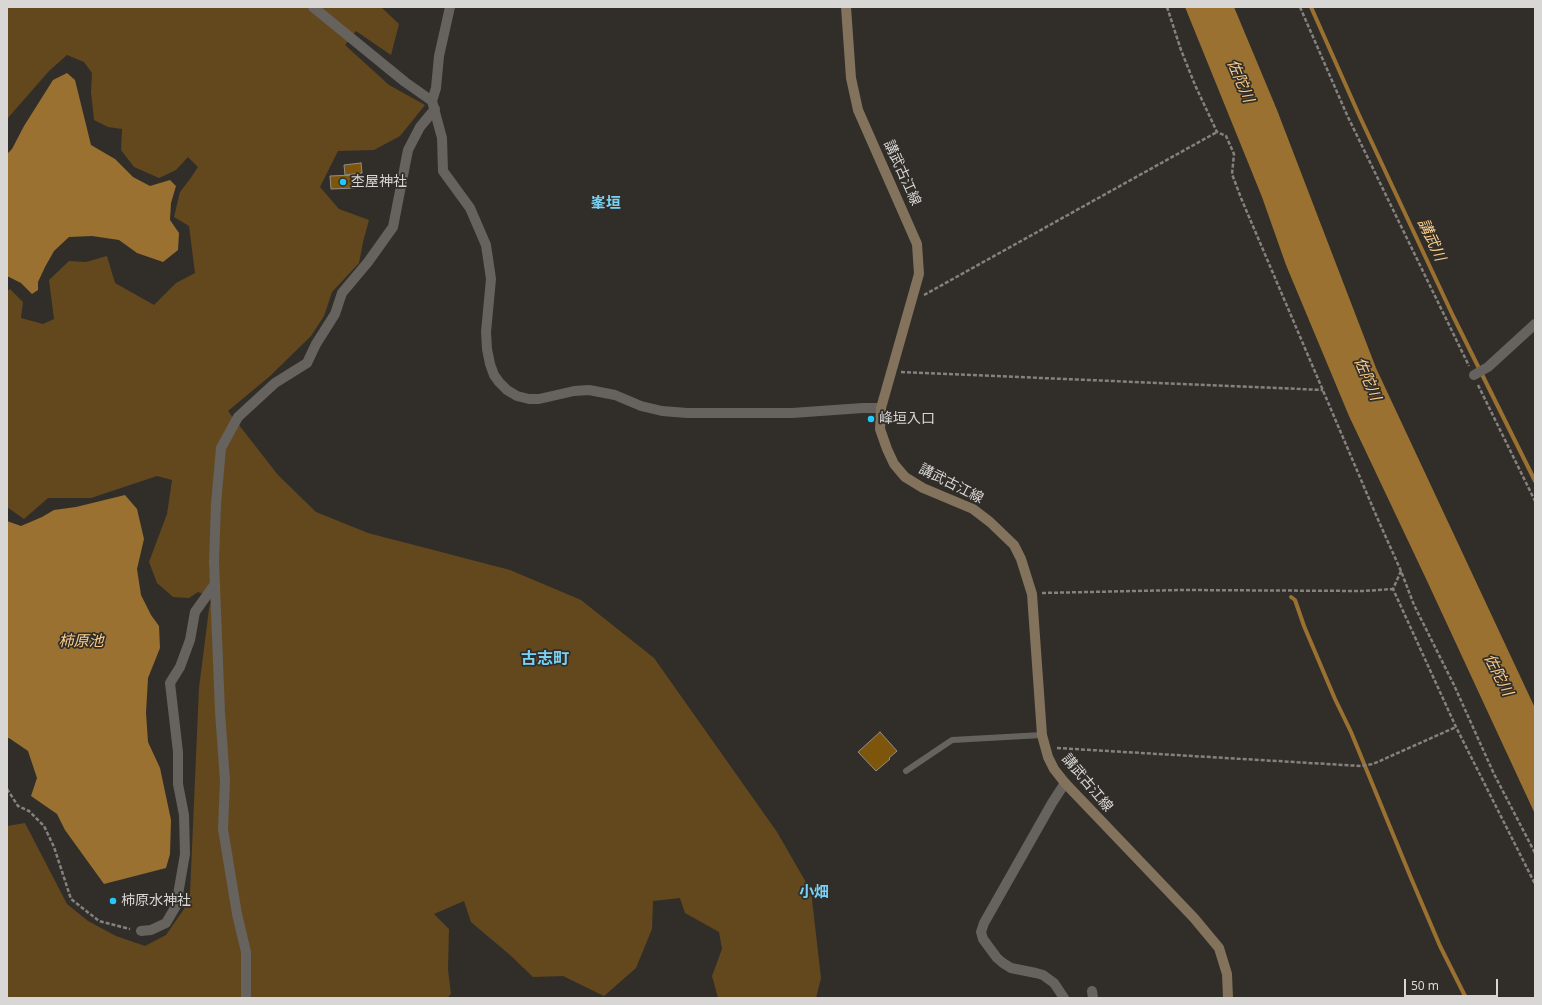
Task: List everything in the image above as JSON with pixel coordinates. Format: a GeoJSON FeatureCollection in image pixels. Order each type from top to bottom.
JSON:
{"type":"FeatureCollection","features":[{"type":"Feature","properties":{"kind":"main road","name":"講武古江線"},"geometry":{"type":"LineString","coordinates":[[846,7],[851,78],[854,96],[917,244],[919,274],[881,408],[880,429],[886,449],[894,464],[905,477],[923,488],[973,509],[1007,537],[1014,545],[1021,559],[1032,594],[1042,735],[1044,747],[1054,769],[1065,783],[1194,918],[1219,948],[1227,974],[1228,998]]}},
{"type":"Feature","properties":{"kind":"street"},"geometry":{"type":"LineString","coordinates":[[313,7],[433,105],[442,138],[443,171],[470,208],[486,245],[491,279],[486,332],[487,349],[494,374],[499,382],[508,390],[517,396],[529,399],[539,399],[574,391],[589,390],[615,395],[641,406],[662,411],[687,413],[792,412],[881,408]]}},
{"type":"Feature","properties":{"kind":"street"},"geometry":{"type":"LineString","coordinates":[[246,998],[246,952],[237,914],[223,829],[225,781],[220,712],[214,560],[216,504],[222,448],[238,417],[275,383],[307,364],[316,344],[335,314],[342,293],[368,262],[393,227],[408,150],[433,105],[439,56],[450,7]]}},
{"type":"Feature","properties":{"kind":"street"},"geometry":{"type":"LineString","coordinates":[[1475,374],[1488,367],[1535,324]]}},
{"type":"Feature","properties":{"kind":"street"},"geometry":{"type":"LineString","coordinates":[[141,931],[152,930],[166,923],[176,906],[185,854],[184,815],[178,784],[178,752],[170,683],[183,660],[190,640],[195,612],[215,584]]}},
{"type":"Feature","properties":{"kind":"street"},"geometry":{"type":"LineString","coordinates":[[1064,998],[1054,983],[1043,975],[1036,972],[1011,968],[1003,963],[997,958],[983,939],[981,932],[984,923],[1052,803],[1065,783]]}},
{"type":"Feature","properties":{"kind":"lane"},"geometry":{"type":"LineString","coordinates":[[906,772],[952,740],[1042,735]]}},
{"type":"Feature","properties":{"kind":"path"},"geometry":{"type":"LineString","coordinates":[[1167,7],[1187,64],[1217,132],[1226,136],[1234,154],[1232,174],[1241,198],[1401,571],[1414,605],[1454,685],[1494,774],[1535,853]]}},
{"type":"Feature","properties":{"kind":"path"},"geometry":{"type":"LineString","coordinates":[[1300,7],[1347,115],[1475,374],[1535,501]]}},
{"type":"Feature","properties":{"kind":"path"},"geometry":{"type":"LineString","coordinates":[[913,296],[923,296],[1217,132]]}},
{"type":"Feature","properties":{"kind":"path"},"geometry":{"type":"LineString","coordinates":[[891,372],[1323,390]]}},
{"type":"Feature","properties":{"kind":"path"},"geometry":{"type":"LineString","coordinates":[[1401,571],[1394,589],[1456,727],[1535,884]]}},
{"type":"Feature","properties":{"kind":"path"},"geometry":{"type":"LineString","coordinates":[[1032,594],[1182,590],[1364,591],[1394,589]]}},
{"type":"Feature","properties":{"kind":"path"},"geometry":{"type":"LineString","coordinates":[[1044,747],[1361,766],[1373,764],[1456,727]]}},
{"type":"Feature","properties":{"kind":"path"},"geometry":{"type":"LineString","coordinates":[[7,790],[18,806],[29,811],[44,826],[54,847],[71,899],[99,922],[141,931]]}},
{"type":"Feature","properties":{"kind":"shaded area"},"geometry":{"type":"Polygon","coordinates":[[[7,7],[381,7],[399,24],[391,55],[356,31],[345,45],[389,85],[425,105],[400,136],[374,150],[338,151],[320,187],[339,209],[369,220],[359,263],[332,292],[324,316],[311,336],[270,376],[228,411],[278,475],[316,512],[368,533],[510,570],[581,600],[654,658],[777,832],[811,891],[821,978],[816,998],[718,998],[712,976],[722,949],[719,932],[685,913],[680,898],[653,901],[652,929],[636,968],[604,996],[563,976],[533,977],[471,922],[464,901],[434,914],[449,929],[448,970],[451,994],[447,998],[7,998],[7,826],[25,823],[67,904],[88,921],[116,936],[145,946],[166,935],[184,909],[190,894],[199,688],[209,609],[212,597],[198,592],[189,598],[173,597],[157,583],[149,562],[167,514],[172,480],[157,476],[91,498],[48,498],[24,519],[7,507],[7,291],[10,289],[23,302],[21,318],[43,324],[54,319],[49,280],[69,261],[86,262],[107,256],[115,283],[154,305],[176,283],[195,273],[189,226],[174,217],[180,192],[198,167],[188,157],[176,170],[159,178],[134,167],[121,150],[122,129],[108,127],[94,120],[91,92],[92,73],[84,62],[67,55],[49,71],[7,119],[7,7]]]}},
{"type":"Feature","properties":{"kind":"water","name":"佐陀川"},"geometry":{"type":"Polygon","coordinates":[[[1185,7],[1234,7],[1277,110],[1376,368],[1535,708],[1535,814],[1349,416],[1286,265],[1262,197],[1185,7]]]}},
{"type":"Feature","properties":{"kind":"water"},"geometry":{"type":"Polygon","coordinates":[[[67,73],[75,80],[91,145],[115,159],[133,177],[150,186],[170,180],[176,186],[171,203],[170,220],[179,233],[178,250],[163,262],[137,253],[119,240],[92,236],[69,237],[54,251],[38,282],[38,290],[32,294],[21,283],[7,276],[7,154],[12,149],[24,126],[53,80],[67,73]]]}},
{"type":"Feature","properties":{"kind":"water","name":"柿原池"},"geometry":{"type":"Polygon","coordinates":[[[125,495],[137,509],[144,539],[137,569],[141,595],[151,615],[159,626],[160,648],[148,678],[146,713],[148,742],[160,768],[171,820],[170,854],[166,868],[104,884],[65,830],[57,814],[31,796],[37,778],[28,751],[7,738],[7,521],[21,526],[54,510],[76,507],[125,495]]]}},
{"type":"Feature","properties":{"kind":"building"},"geometry":{"type":"Polygon","coordinates":[[[361,163],[362,173],[345,175],[344,165],[361,163]]]}},
{"type":"Feature","properties":{"kind":"building","name":"杢屋神社"},"geometry":{"type":"Polygon","coordinates":[[[354,175],[355,188],[331,189],[330,176],[354,175]]]}},
{"type":"Feature","properties":{"kind":"building"},"geometry":{"type":"Polygon","coordinates":[[[880,732],[897,751],[876,771],[858,752],[880,732]]]}},
{"type":"Feature","properties":{"kind":"waterway","name":"講武川"},"geometry":{"type":"LineString","coordinates":[[1311,7],[1359,115],[1453,316],[1535,481]]}},
{"type":"Feature","properties":{"kind":"waterway"},"geometry":{"type":"LineString","coordinates":[[1291,597],[1295,600],[1304,626],[1335,699],[1351,732],[1440,946],[1466,998]]}},
{"type":"Feature","properties":{"kind":"place","name":"杢屋神社"},"geometry":{"type":"Point","coordinates":[343,182]}},
{"type":"Feature","properties":{"kind":"place","name":"峰垣入口"},"geometry":{"type":"Point","coordinates":[871,419]}},
{"type":"Feature","properties":{"kind":"place","name":"柿原水神社"},"geometry":{"type":"Point","coordinates":[113,901]}},
{"type":"Feature","properties":{"kind":"district","name":"峯垣"},"geometry":{"type":"Point","coordinates":[606,204]}},
{"type":"Feature","properties":{"kind":"district","name":"古志町"},"geometry":{"type":"Point","coordinates":[545,659]}},
{"type":"Feature","properties":{"kind":"district","name":"小畑"},"geometry":{"type":"Point","coordinates":[814,893]}}]}
